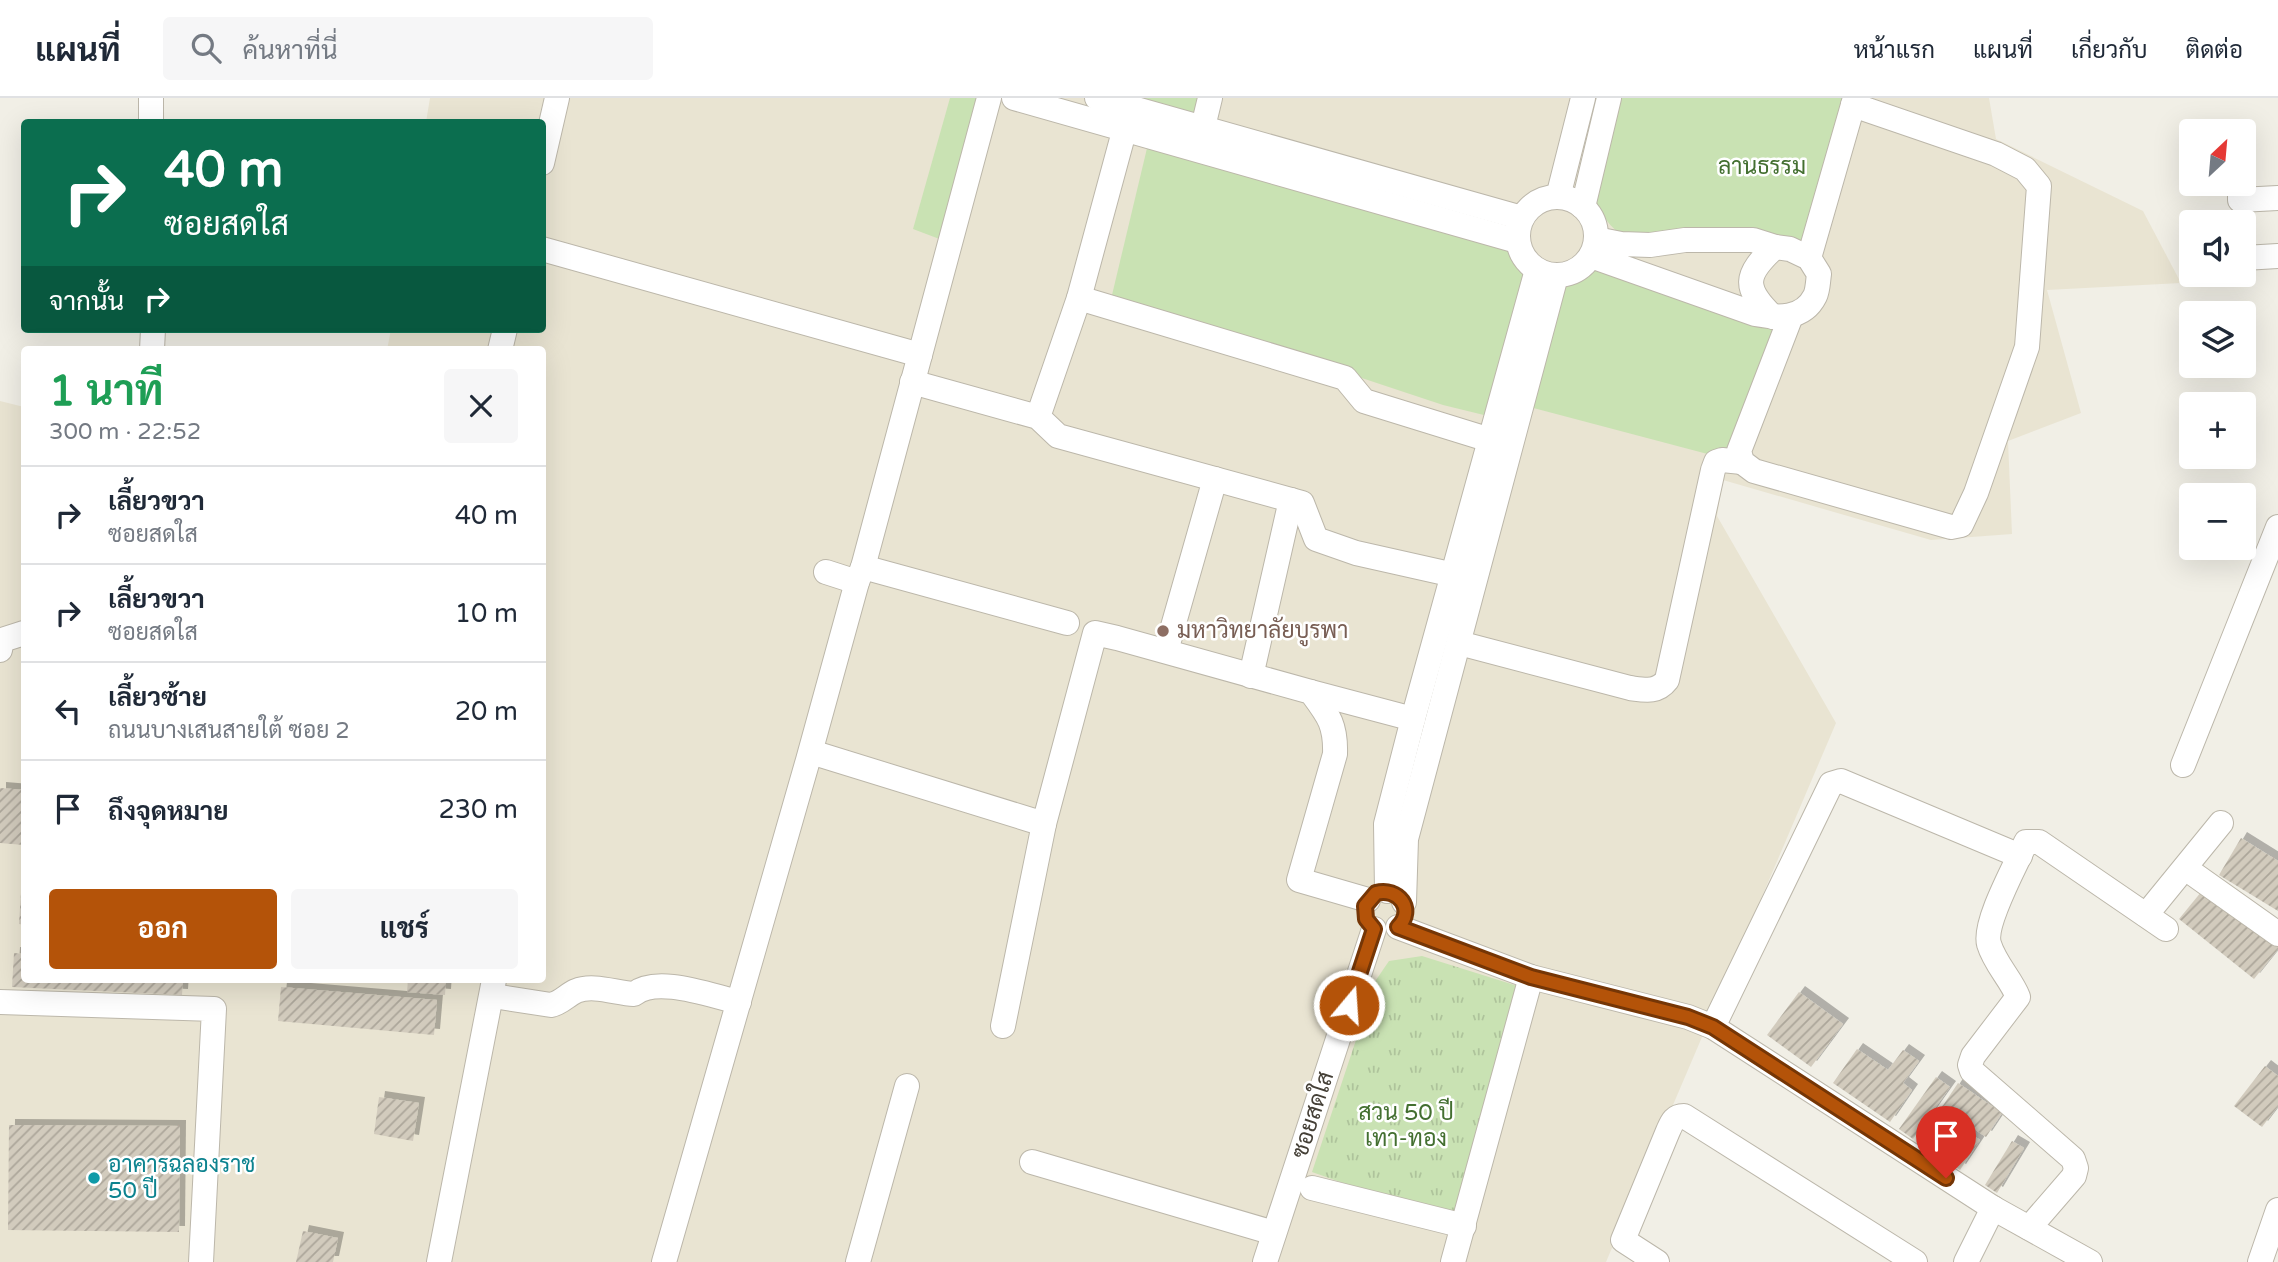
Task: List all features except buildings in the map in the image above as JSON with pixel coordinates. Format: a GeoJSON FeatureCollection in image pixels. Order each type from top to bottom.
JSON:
{"type":"FeatureCollection","features":[{"type":"Feature","properties":{"kind":"street"},"geometry":{"type":"LineString","coordinates":[[546,146],[557,98]]}},
{"type":"Feature","properties":{"kind":"street"},"geometry":{"type":"LineString","coordinates":[[664,1262],[811,752],[989,98]]}},
{"type":"Feature","properties":{"kind":"street"},"geometry":{"type":"LineString","coordinates":[[1014,98],[1520,229]]}},
{"type":"Feature","properties":{"kind":"street"},"geometry":{"type":"LineString","coordinates":[[1097,98],[1203,127],[1520,229]]}},
{"type":"Feature","properties":{"kind":"street"},"geometry":{"type":"LineString","coordinates":[[1203,127],[1210,98]]}},
{"type":"Feature","properties":{"kind":"street"},"geometry":{"type":"LineString","coordinates":[[1558,197],[1583,98]]}},
{"type":"Feature","properties":{"kind":"street"},"geometry":{"type":"LineString","coordinates":[[1583,207],[1609,98]]}},
{"type":"Feature","properties":{"kind":"street"},"geometry":{"type":"LineString","coordinates":[[1459,643],[1630,688],[1649,690],[1662,687],[1667,680],[1713,470],[1716,462],[1722,460],[1742,462],[1754,471],[1951,527],[1961,525],[1976,493],[2028,347],[2039,187],[2025,169],[1996,153],[1854,102],[1809,258]]}},
{"type":"Feature","properties":{"kind":"street"},"geometry":{"type":"LineString","coordinates":[[1038,417],[1079,298],[1125,128]]}},
{"type":"Feature","properties":{"kind":"street"},"geometry":{"type":"LineString","coordinates":[[2240,196],[2240,200],[2278,198]]}},
{"type":"Feature","properties":{"kind":"street"},"geometry":{"type":"LineString","coordinates":[[1558,197],[1583,207],[1590,216],[1595,227],[1594,248],[1576,271],[1547,273],[1529,264],[1521,253],[1520,229],[1537,202],[1558,197]]}},
{"type":"Feature","properties":{"kind":"street"},"geometry":{"type":"LineString","coordinates":[[1685,240],[1753,240],[1790,249],[1809,258],[1819,274],[1815,296],[1804,308],[1782,317],[1755,314],[1693,294],[1594,248],[1685,240]]}},
{"type":"Feature","properties":{"kind":"street"},"geometry":{"type":"LineString","coordinates":[[1775,247],[1757,263],[1751,278],[1752,292],[1758,303],[1782,317]]}},
{"type":"Feature","properties":{"kind":"street"},"geometry":{"type":"LineString","coordinates":[[546,250],[920,355]]}},
{"type":"Feature","properties":{"kind":"street"},"geometry":{"type":"LineString","coordinates":[[2256,257],[2278,256]]}},
{"type":"Feature","properties":{"kind":"street"},"geometry":{"type":"LineString","coordinates":[[1386,898],[1386,824],[1413,719],[1490,440],[1547,273]]}},
{"type":"Feature","properties":{"kind":"street"},"geometry":{"type":"LineString","coordinates":[[1386,898],[1406,839],[1459,643],[1547,273]]}},
{"type":"Feature","properties":{"kind":"street"},"geometry":{"type":"LineString","coordinates":[[1079,298],[1345,378],[1364,401],[1490,440]]}},
{"type":"Feature","properties":{"kind":"street"},"geometry":{"type":"LineString","coordinates":[[1742,462],[1739,451],[1782,317]]}},
{"type":"Feature","properties":{"kind":"street"},"geometry":{"type":"LineString","coordinates":[[912,382],[1038,417],[1058,436],[1302,503],[1316,539],[1356,553],[1454,575]]}},
{"type":"Feature","properties":{"kind":"street"},"geometry":{"type":"LineString","coordinates":[[1166,651],[1215,479]]}},
{"type":"Feature","properties":{"kind":"street"},"geometry":{"type":"LineString","coordinates":[[1251,676],[1291,500]]}},
{"type":"Feature","properties":{"kind":"street"},"geometry":{"type":"LineString","coordinates":[[2183,765],[2278,527]]}},
{"type":"Feature","properties":{"kind":"street"},"geometry":{"type":"LineString","coordinates":[[826,572],[860,575],[1067,623]]}},
{"type":"Feature","properties":{"kind":"street"},"geometry":{"type":"LineString","coordinates":[[0,650],[2,639],[21,634]]}},
{"type":"Feature","properties":{"kind":"street"},"geometry":{"type":"LineString","coordinates":[[1003,1026],[1044,824],[1095,634],[1413,719]]}},
{"type":"Feature","properties":{"kind":"street"},"geometry":{"type":"LineString","coordinates":[[1311,692],[1330,717],[1336,734],[1335,754],[1299,880],[1386,898],[1406,916],[1398,927],[1386,932],[1374,929]]}},
{"type":"Feature","properties":{"kind":"street"},"geometry":{"type":"LineString","coordinates":[[811,752],[1044,824]]}},
{"type":"Feature","properties":{"kind":"street"},"geometry":{"type":"LineString","coordinates":[[1713,1027],[1831,784],[1841,781],[2020,856]]}},
{"type":"Feature","properties":{"kind":"street"},"geometry":{"type":"LineString","coordinates":[[2029,1228],[2074,1176],[2076,1168],[2073,1159],[1972,1071],[1970,1065],[1973,1056],[2018,997],[1989,943],[1989,931],[1997,906],[2026,842],[2039,842],[2156,922],[2185,868],[2221,823]]}},
{"type":"Feature","properties":{"kind":"street"},"geometry":{"type":"LineString","coordinates":[[2185,868],[2278,934]]}},
{"type":"Feature","properties":{"kind":"street","name":"ซอยสดใส"},"geometry":{"type":"LineString","coordinates":[[1265,1262],[1374,929],[1366,919],[1365,906],[1386,898]]}},
{"type":"Feature","properties":{"kind":"street"},"geometry":{"type":"LineString","coordinates":[[1398,927],[1531,977],[1688,1017],[1713,1027],[1993,1208],[2090,1262]]}},
{"type":"Feature","properties":{"kind":"street"},"geometry":{"type":"LineString","coordinates":[[1453,1262],[1531,977]]}},
{"type":"Feature","properties":{"kind":"street"},"geometry":{"type":"LineString","coordinates":[[439,1262],[493,988],[551,1005],[559,1003],[577,990],[595,989],[634,994],[646,986],[660,985],[739,1002]]}},
{"type":"Feature","properties":{"kind":"street"},"geometry":{"type":"LineString","coordinates":[[0,1002],[214,1009],[201,1262]]}},
{"type":"Feature","properties":{"kind":"street"},"geometry":{"type":"LineString","coordinates":[[858,1262],[907,1086]]}},
{"type":"Feature","properties":{"kind":"street"},"geometry":{"type":"LineString","coordinates":[[1657,1262],[1623,1240],[1673,1119],[1684,1116],[1915,1262]]}},
{"type":"Feature","properties":{"kind":"street"},"geometry":{"type":"LineString","coordinates":[[1032,1162],[1274,1233]]}},
{"type":"Feature","properties":{"kind":"street"},"geometry":{"type":"LineString","coordinates":[[1312,1188],[1464,1226]]}},
{"type":"Feature","properties":{"kind":"street"},"geometry":{"type":"LineString","coordinates":[[1966,1262],[1993,1208]]}},
{"type":"Feature","properties":{"kind":"street"},"geometry":{"type":"LineString","coordinates":[[2260,1262],[2278,1210]]}},
{"type":"Feature","properties":{"kind":"shaded area","name":"มหาวิทยาลัยบูรพา"},"geometry":{"type":"Polygon","coordinates":[[[430,98],[1989,98],[1996,139],[2143,211],[2179,283],[2047,290],[2081,413],[2008,441],[2012,534],[1931,540],[1723,480],[1717,516],[1836,723],[1606,1262],[0,1262],[0,401],[21,406],[21,983],[546,983],[546,346],[388,346],[390,333],[546,333],[546,119],[426,119],[430,98]]]}},
{"type":"Feature","properties":{"kind":"green space"},"geometry":{"type":"Polygon","coordinates":[[[950,98],[988,98],[950,243],[913,229],[950,98]]]}},
{"type":"Feature","properties":{"kind":"green space"},"geometry":{"type":"Polygon","coordinates":[[[1121,98],[1204,98],[1198,120],[1121,98]]]}},
{"type":"Feature","properties":{"kind":"green space","name":"ลานธรรม"},"geometry":{"type":"Polygon","coordinates":[[[1614,98],[1855,98],[1808,249],[1625,236],[1618,232],[1608,222],[1589,191],[1614,98]]]}},
{"type":"Feature","properties":{"kind":"green space"},"geometry":{"type":"Polygon","coordinates":[[[1148,144],[1517,241],[1529,264],[1488,416],[1443,405],[1112,295],[1148,144]]]}},
{"type":"Feature","properties":{"kind":"green space"},"geometry":{"type":"Polygon","coordinates":[[[1591,263],[1788,323],[1734,461],[1522,405],[1555,284],[1591,263]]]}},
{"type":"Feature","properties":{"kind":"green space","name":"สวน 50 ปี เทา-ทอง"},"geometry":{"type":"Polygon","coordinates":[[[1422,956],[1524,988],[1464,1226],[1312,1172],[1376,980],[1389,961],[1422,956]]]}},
{"type":"Feature","properties":{"kind":"place","name":"มหาวิทยาลัยบูรพา"},"geometry":{"type":"Point","coordinates":[1163,631]}},
{"type":"Feature","properties":{"kind":"place","name":"อาคารฉลองราช 50 ปี"},"geometry":{"type":"Point","coordinates":[94,1178]}},
{"type":"Feature","properties":{"kind":"route"},"geometry":{"type":"LineString","coordinates":[[1349,1005],[1374,929],[1366,919],[1365,906],[1376,893],[1394,893],[1404,902],[1406,909],[1406,916],[1398,927],[1531,977],[1688,1017],[1713,1027],[1946,1178]]}}]}
